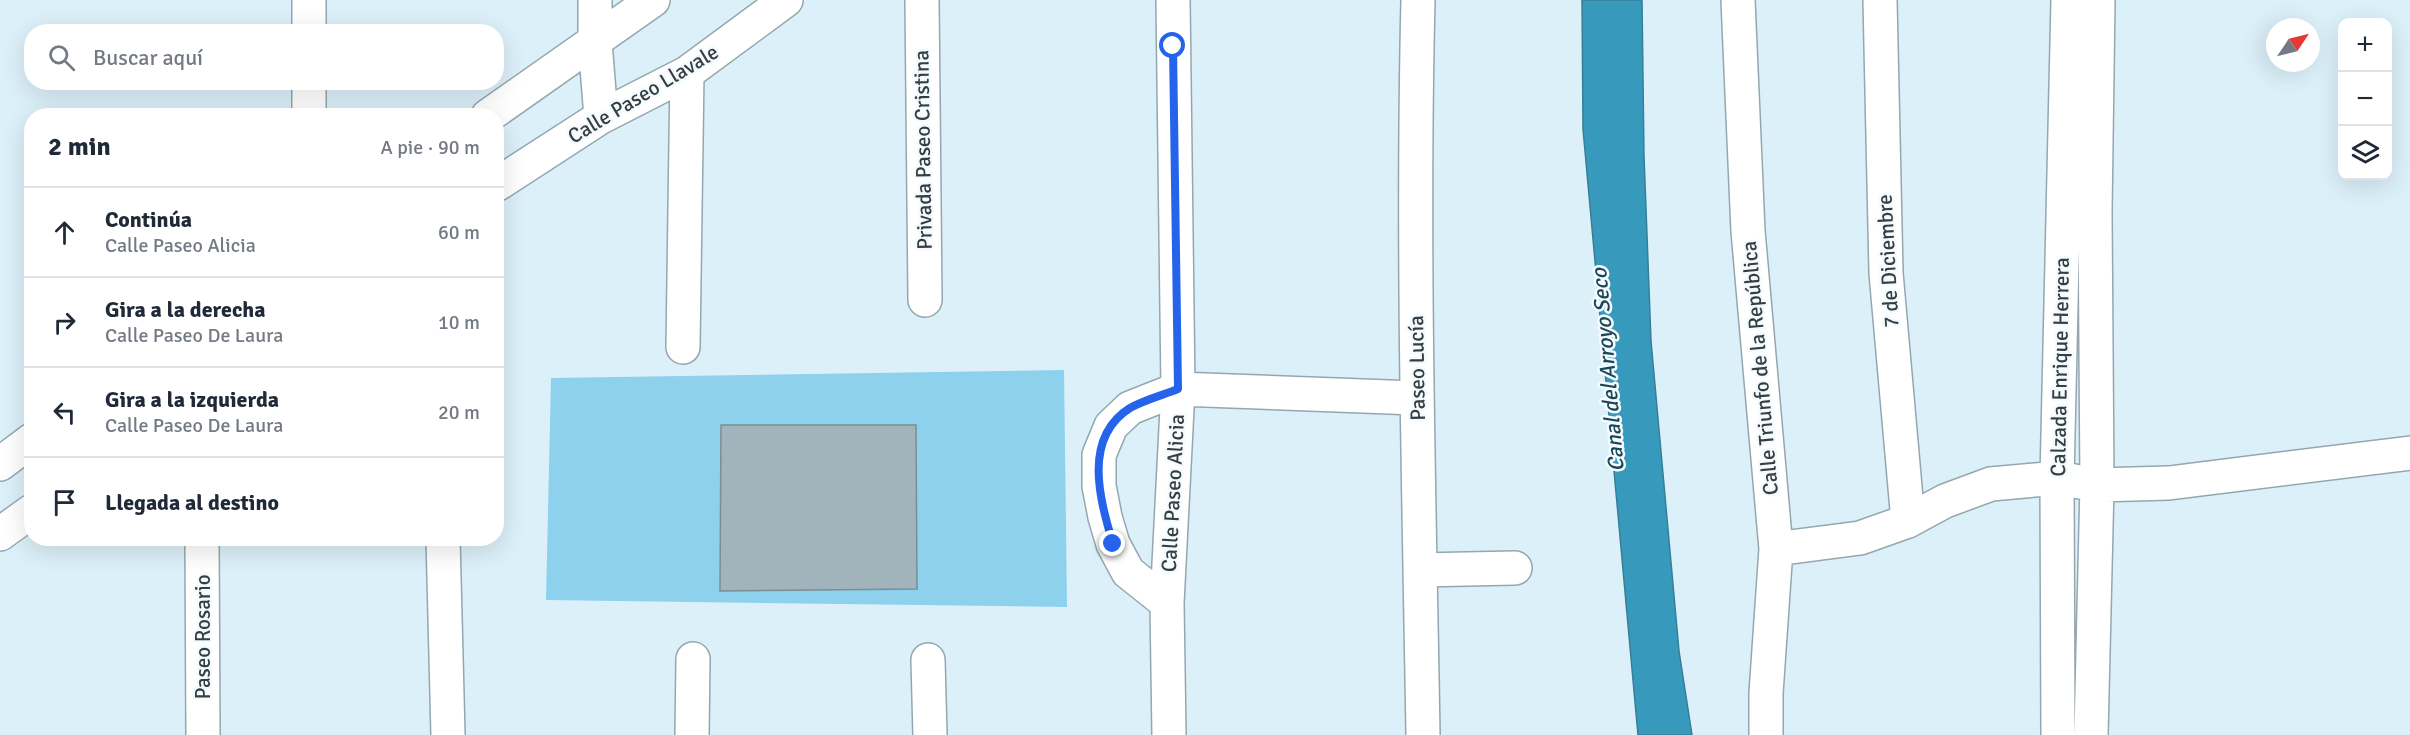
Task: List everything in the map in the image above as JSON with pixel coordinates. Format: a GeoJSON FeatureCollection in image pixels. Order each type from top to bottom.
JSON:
{"type":"FeatureCollection","features":[{"type":"Feature","properties":{"kind":"street"},"geometry":{"type":"LineString","coordinates":[[309,0],[309,24]]}},
{"type":"Feature","properties":{"kind":"street"},"geometry":{"type":"LineString","coordinates":[[595,0],[595,42],[601,117]]}},
{"type":"Feature","properties":{"kind":"street"},"geometry":{"type":"LineString","coordinates":[[500,108],[653,0]]}},
{"type":"Feature","properties":{"kind":"street","name":"Calle Paseo Llavale"},"geometry":{"type":"LineString","coordinates":[[504,180],[601,117],[687,73],[786,0]]}},
{"type":"Feature","properties":{"kind":"street","name":"Privada Paseo Cristina"},"geometry":{"type":"LineString","coordinates":[[922,0],[925,300]]}},
{"type":"Feature","properties":{"kind":"street","name":"Calle Paseo Alicia"},"geometry":{"type":"LineString","coordinates":[[1169,735],[1167,603],[1178,389],[1173,0]]}},
{"type":"Feature","properties":{"kind":"street","name":"Paseo Lucía"},"geometry":{"type":"LineString","coordinates":[[1418,0],[1415,113],[1416,398],[1423,735]]}},
{"type":"Feature","properties":{"kind":"street","name":"Calle Triunfo de la República"},"geometry":{"type":"LineString","coordinates":[[1738,0],[1748,231],[1776,549],[1766,693],[1766,735]]}},
{"type":"Feature","properties":{"kind":"street","name":"7 de Diciembre"},"geometry":{"type":"LineString","coordinates":[[1880,0],[1887,273],[1908,521]]}},
{"type":"Feature","properties":{"kind":"street","name":"Calzada Enrique Herrera"},"geometry":{"type":"LineString","coordinates":[[2058,735],[2057,478],[2068,0]]}},
{"type":"Feature","properties":{"kind":"street","name":"Calzada Enrique Herrera"},"geometry":{"type":"LineString","coordinates":[[2091,735],[2097,485],[2095,212],[2098,0]]}},
{"type":"Feature","properties":{"kind":"street"},"geometry":{"type":"LineString","coordinates":[[683,347],[687,73]]}},
{"type":"Feature","properties":{"kind":"street"},"geometry":{"type":"LineString","coordinates":[[309,90],[309,108]]}},
{"type":"Feature","properties":{"kind":"street"},"geometry":{"type":"LineString","coordinates":[[1167,603],[1128,572],[1113,544],[1099,486],[1099,454],[1111,426],[1130,408],[1178,389],[1416,398]]}},
{"type":"Feature","properties":{"kind":"street"},"geometry":{"type":"LineString","coordinates":[[0,464],[24,446]]}},
{"type":"Feature","properties":{"kind":"street"},"geometry":{"type":"LineString","coordinates":[[1776,549],[1860,538],[1908,521],[1945,501],[1991,484],[2057,478],[2097,485],[2169,483],[2410,453]]}},
{"type":"Feature","properties":{"kind":"street"},"geometry":{"type":"LineString","coordinates":[[0,534],[24,517]]}},
{"type":"Feature","properties":{"kind":"street","name":"Paseo Rosario"},"geometry":{"type":"LineString","coordinates":[[202,546],[203,735]]}},
{"type":"Feature","properties":{"kind":"street"},"geometry":{"type":"LineString","coordinates":[[444,546],[448,735]]}},
{"type":"Feature","properties":{"kind":"street"},"geometry":{"type":"LineString","coordinates":[[1420,570],[1515,568]]}},
{"type":"Feature","properties":{"kind":"street"},"geometry":{"type":"LineString","coordinates":[[692,735],[693,659]]}},
{"type":"Feature","properties":{"kind":"street"},"geometry":{"type":"LineString","coordinates":[[928,660],[930,735]]}},
{"type":"Feature","properties":{"kind":"shaded area"},"geometry":{"type":"Polygon","coordinates":[[[1064,370],[1067,607],[546,600],[551,378],[1064,370]]]}},
{"type":"Feature","properties":{"kind":"water","name":"Canal del Arroyo Seco"},"geometry":{"type":"Polygon","coordinates":[[[1582,0],[1642,0],[1644,156],[1651,341],[1679,651],[1692,735],[1638,735],[1583,129],[1582,0]]]}},
{"type":"Feature","properties":{"kind":"building"},"geometry":{"type":"Polygon","coordinates":[[[721,425],[916,425],[917,589],[720,591],[721,425]]]}},
{"type":"Feature","properties":{"kind":"route"},"geometry":{"type":"LineString","coordinates":[[1113,544],[1099,486],[1099,454],[1111,426],[1130,408],[1178,389],[1173,46]]}}]}
